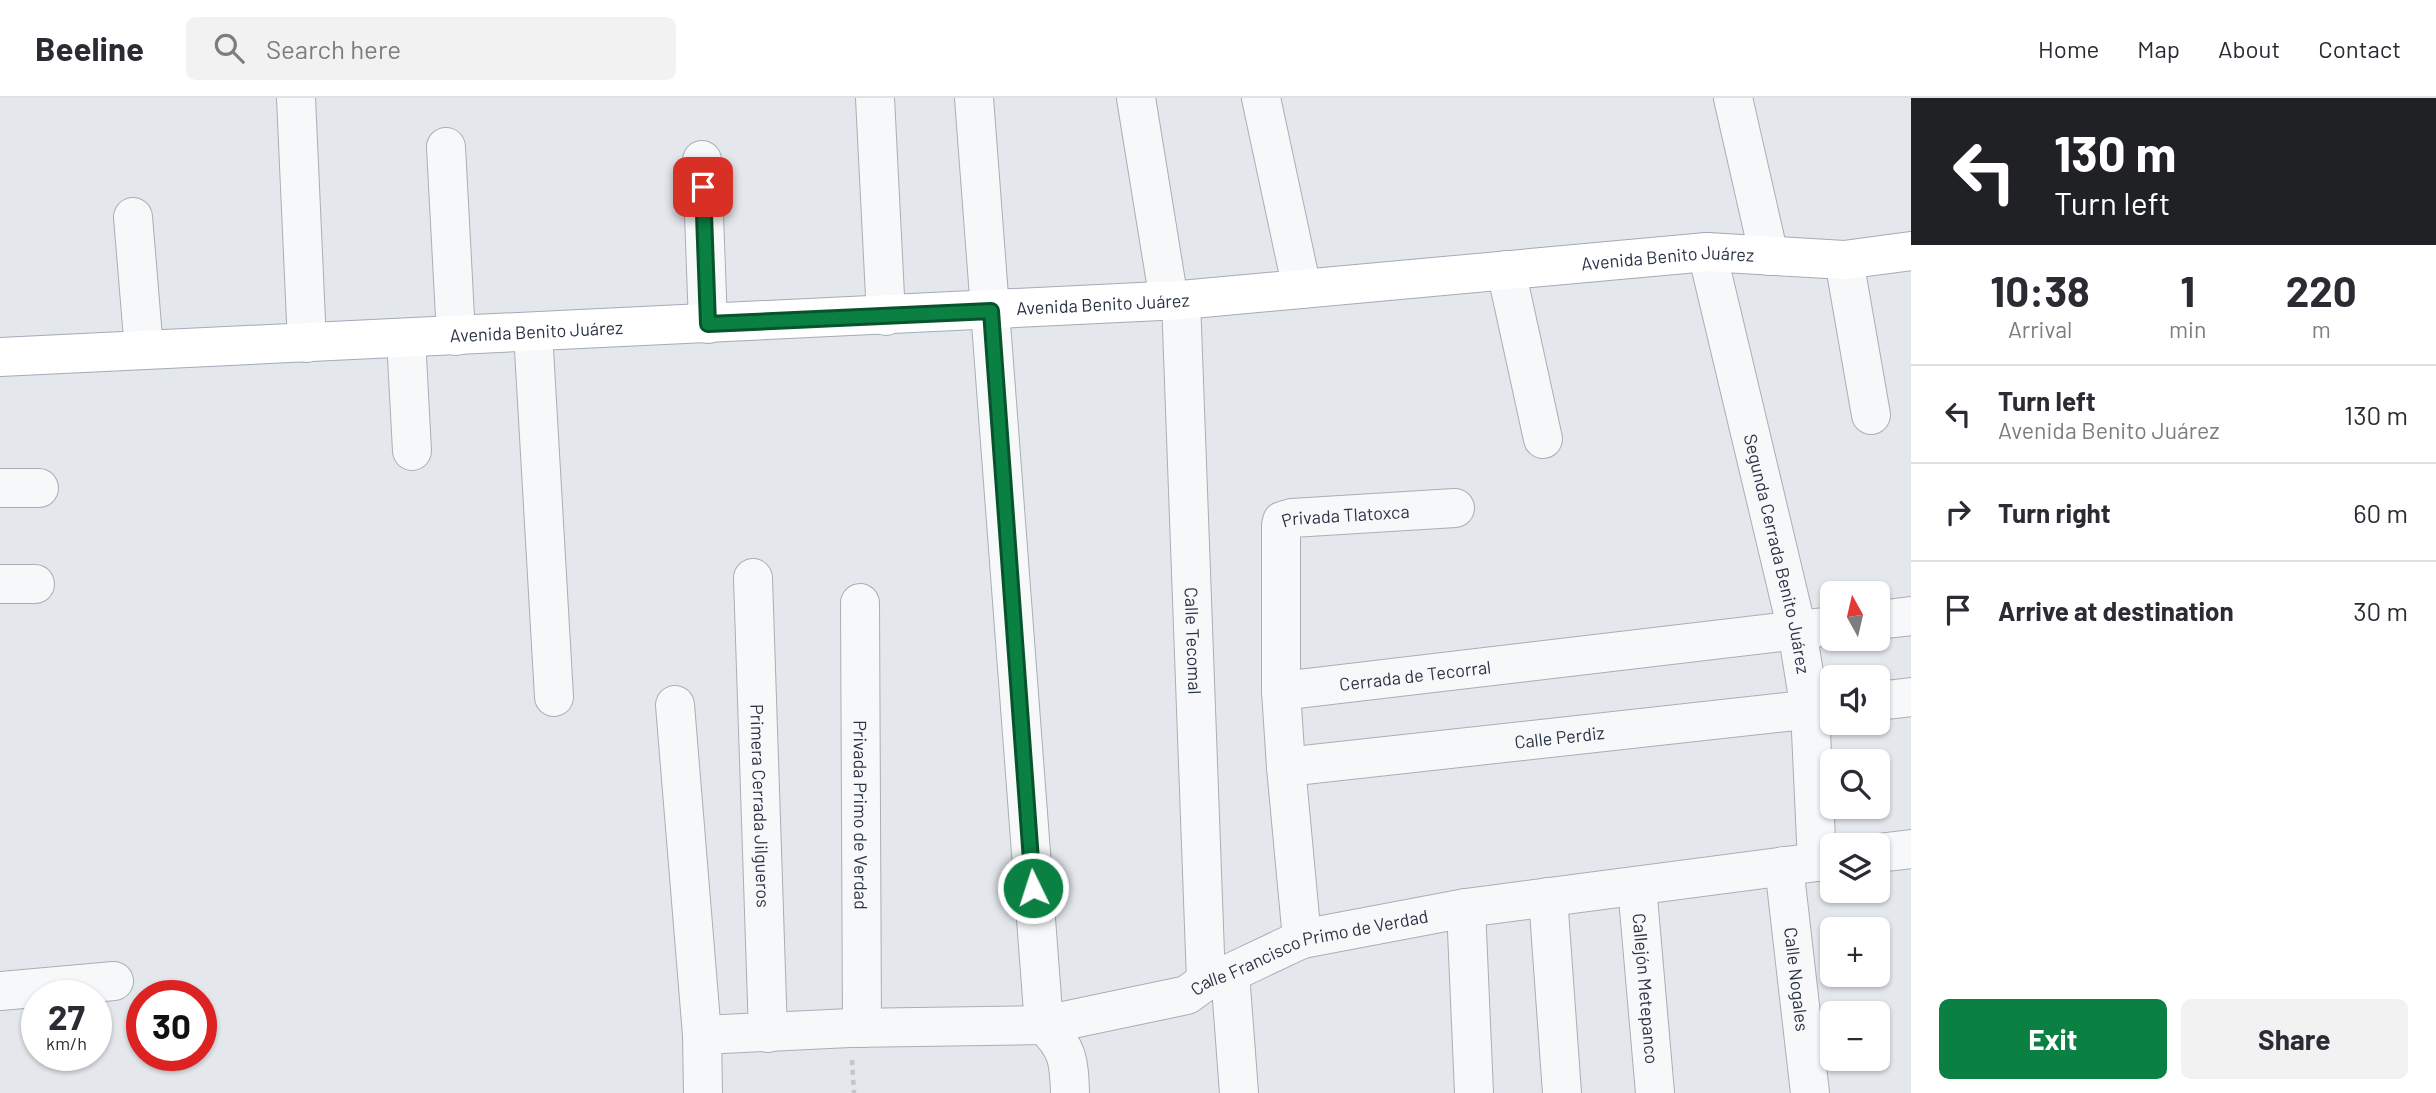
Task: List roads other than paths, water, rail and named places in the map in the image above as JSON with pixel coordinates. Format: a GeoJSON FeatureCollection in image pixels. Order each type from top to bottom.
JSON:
{"type":"FeatureCollection","features":[{"type":"Feature","properties":{"kind":"main road","name":"Avenida Benito Juárez"},"geometry":{"type":"LineString","coordinates":[[0,357],[1175,301],[1707,252],[1844,260],[1911,251]]}},
{"type":"Feature","properties":{"kind":"street"},"geometry":{"type":"LineString","coordinates":[[296,98],[307,343]]}},
{"type":"Feature","properties":{"kind":"street"},"geometry":{"type":"LineString","coordinates":[[875,98],[886,316]]}},
{"type":"Feature","properties":{"kind":"street"},"geometry":{"type":"LineString","coordinates":[[974,98],[1044,1026],[1059,1040],[1069,1061],[1070,1093]]}},
{"type":"Feature","properties":{"kind":"street"},"geometry":{"type":"LineString","coordinates":[[1136,98],[1175,301]]}},
{"type":"Feature","properties":{"kind":"street"},"geometry":{"type":"LineString","coordinates":[[1261,98],[1301,289]]}},
{"type":"Feature","properties":{"kind":"street"},"geometry":{"type":"LineString","coordinates":[[1733,98],[1769,256]]}},
{"type":"Feature","properties":{"kind":"street"},"geometry":{"type":"LineString","coordinates":[[446,147],[456,336]]}},
{"type":"Feature","properties":{"kind":"street"},"geometry":{"type":"LineString","coordinates":[[702,160],[708,324]]}},
{"type":"Feature","properties":{"kind":"street"},"geometry":{"type":"LineString","coordinates":[[133,217],[144,350]]}},
{"type":"Feature","properties":{"kind":"street","name":"Segunda Cerrada Benito Juárez"},"geometry":{"type":"LineString","coordinates":[[1707,252],[1814,628],[1820,697]]}},
{"type":"Feature","properties":{"kind":"street"},"geometry":{"type":"LineString","coordinates":[[1844,260],[1871,415]]}},
{"type":"Feature","properties":{"kind":"street"},"geometry":{"type":"LineString","coordinates":[[1506,270],[1544,439]]}},
{"type":"Feature","properties":{"kind":"street","name":"Calle Tecomal"},"geometry":{"type":"LineString","coordinates":[[1175,301],[1218,977],[1239,1093]]}},
{"type":"Feature","properties":{"kind":"street"},"geometry":{"type":"LineString","coordinates":[[533,332],[554,697]]}},
{"type":"Feature","properties":{"kind":"street"},"geometry":{"type":"LineString","coordinates":[[406,338],[412,451]]}},
{"type":"Feature","properties":{"kind":"street"},"geometry":{"type":"LineString","coordinates":[[0,488],[39,488]]}},
{"type":"Feature","properties":{"kind":"street","name":"Privada Tlatoxca"},"geometry":{"type":"LineString","coordinates":[[1282,691],[1282,522],[1292,518],[1455,508]]}},
{"type":"Feature","properties":{"kind":"street","name":"Primera Cerrada Jilgueros"},"geometry":{"type":"LineString","coordinates":[[753,578],[768,1033]]}},
{"type":"Feature","properties":{"kind":"street","name":"Privada Primo de Verdad"},"geometry":{"type":"LineString","coordinates":[[860,603],[862,1028]]}},
{"type":"Feature","properties":{"kind":"street"},"geometry":{"type":"LineString","coordinates":[[1890,619],[1911,616]]}},
{"type":"Feature","properties":{"kind":"street","name":"Cerrada de Tecorral"},"geometry":{"type":"LineString","coordinates":[[1282,691],[1814,628]]}},
{"type":"Feature","properties":{"kind":"street"},"geometry":{"type":"LineString","coordinates":[[1282,691],[1286,767],[1302,939]]}},
{"type":"Feature","properties":{"kind":"street"},"geometry":{"type":"LineString","coordinates":[[1890,700],[1911,697]]}},
{"type":"Feature","properties":{"kind":"street"},"geometry":{"type":"LineString","coordinates":[[675,705],[702,1035],[703,1093]]}},
{"type":"Feature","properties":{"kind":"street","name":"Calle Perdiz"},"geometry":{"type":"LineString","coordinates":[[1286,767],[1820,708]]}},
{"type":"Feature","properties":{"kind":"street","name":"Segunda Cerrada Benito Juárez"},"geometry":{"type":"LineString","coordinates":[[1811,863],[1820,724]]}},
{"type":"Feature","properties":{"kind":"street"},"geometry":{"type":"LineString","coordinates":[[1890,852],[1911,849]]}},
{"type":"Feature","properties":{"kind":"street","name":"Calle Francisco Primo de Verdad"},"geometry":{"type":"LineString","coordinates":[[702,1035],[862,1028],[1044,1026],[1187,995],[1218,977],[1302,939],[1465,908],[1811,863]]}},
{"type":"Feature","properties":{"kind":"street","name":"Calle Nogales"},"geometry":{"type":"LineString","coordinates":[[1810,1093],[1811,863]]}},
{"type":"Feature","properties":{"kind":"street","name":"Callejón Metepanco"},"geometry":{"type":"LineString","coordinates":[[1637,886],[1655,1093]]}},
{"type":"Feature","properties":{"kind":"street"},"geometry":{"type":"LineString","coordinates":[[1548,897],[1562,1093]]}},
{"type":"Feature","properties":{"kind":"street"},"geometry":{"type":"LineString","coordinates":[[1465,908],[1474,1093]]}},
{"type":"Feature","properties":{"kind":"street"},"geometry":{"type":"LineString","coordinates":[[0,991],[114,981]]}}]}
